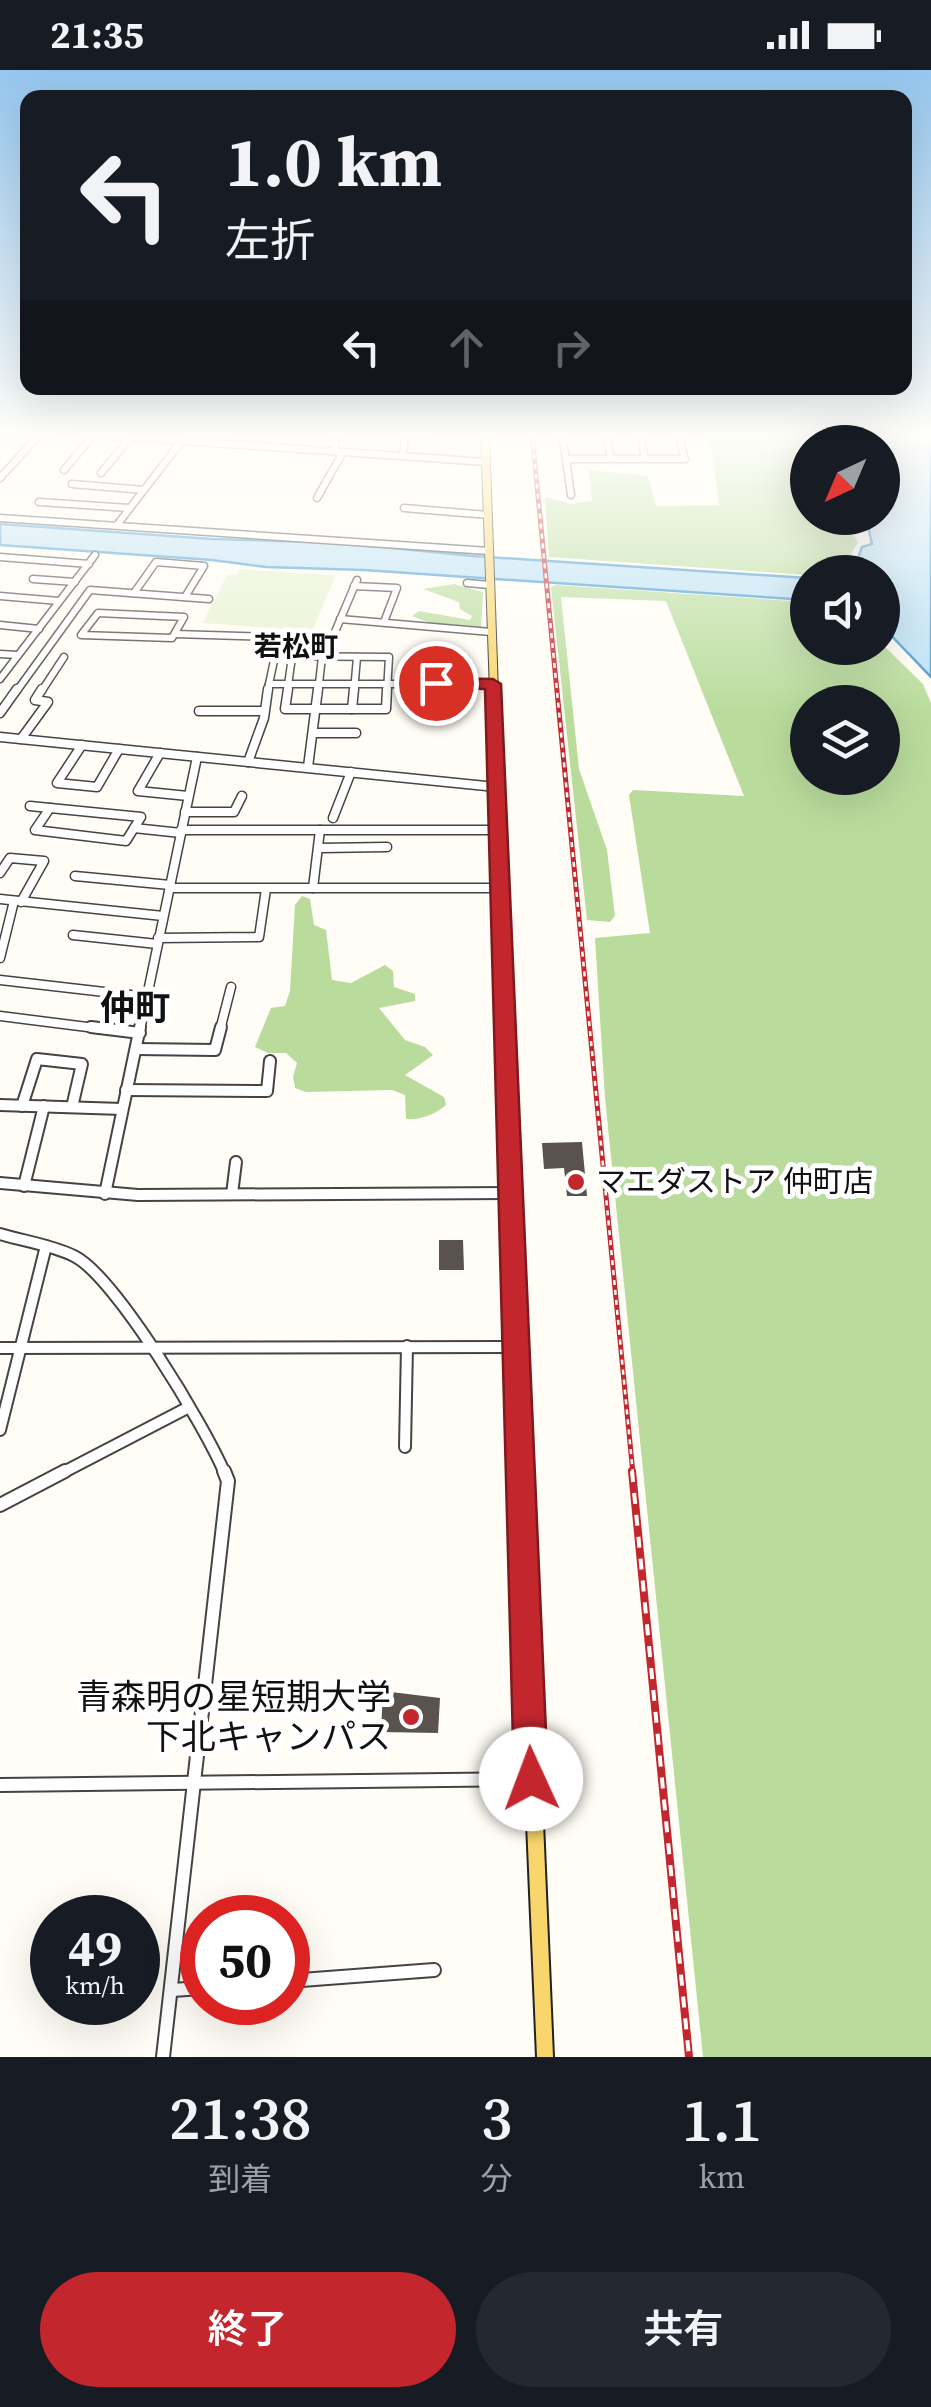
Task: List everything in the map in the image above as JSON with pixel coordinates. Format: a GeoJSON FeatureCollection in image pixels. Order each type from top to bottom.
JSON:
{"type":"FeatureCollection","features":[{"type":"Feature","properties":{"kind":"main road"},"geometry":{"type":"LineString","coordinates":[[488,527],[531,1779],[545,2057]]}},
{"type":"Feature","properties":{"kind":"street"},"geometry":{"type":"LineString","coordinates":[[141,527],[489,552]]}},
{"type":"Feature","properties":{"kind":"street"},"geometry":{"type":"LineString","coordinates":[[2,559],[11,550]]}},
{"type":"Feature","properties":{"kind":"street"},"geometry":{"type":"LineString","coordinates":[[0,679],[95,555]]}},
{"type":"Feature","properties":{"kind":"street"},"geometry":{"type":"LineString","coordinates":[[2,559],[89,564]]}},
{"type":"Feature","properties":{"kind":"street"},"geometry":{"type":"LineString","coordinates":[[134,593],[156,562],[204,566],[185,597]]}},
{"type":"Feature","properties":{"kind":"street"},"geometry":{"type":"LineString","coordinates":[[33,578],[75,582]]}},
{"type":"Feature","properties":{"kind":"street"},"geometry":{"type":"LineString","coordinates":[[467,583],[490,582]]}},
{"type":"Feature","properties":{"kind":"street"},"geometry":{"type":"LineString","coordinates":[[175,634],[184,616],[98,613],[81,635],[332,639],[355,583],[397,588],[384,622]]}},
{"type":"Feature","properties":{"kind":"street"},"geometry":{"type":"LineString","coordinates":[[0,713],[90,590],[209,599]]}},
{"type":"Feature","properties":{"kind":"street"},"geometry":{"type":"LineString","coordinates":[[0,596],[59,601]]}},
{"type":"Feature","properties":{"kind":"street"},"geometry":{"type":"LineString","coordinates":[[340,619],[491,632]]}},
{"type":"Feature","properties":{"kind":"street"},"geometry":{"type":"LineString","coordinates":[[0,626],[64,625]]}},
{"type":"Feature","properties":{"kind":"street"},"geometry":{"type":"LineString","coordinates":[[0,654],[18,655]]}},
{"type":"Feature","properties":{"kind":"street"},"geometry":{"type":"LineString","coordinates":[[199,711],[264,712],[386,709],[390,657],[275,656],[264,712],[248,762]]}},
{"type":"Feature","properties":{"kind":"street"},"geometry":{"type":"LineString","coordinates":[[21,739],[48,702],[35,700],[64,657]]}},
{"type":"Feature","properties":{"kind":"street"},"geometry":{"type":"LineString","coordinates":[[284,709],[292,657]]}},
{"type":"Feature","properties":{"kind":"street"},"geometry":{"type":"LineString","coordinates":[[308,767],[322,657]]}},
{"type":"Feature","properties":{"kind":"street"},"geometry":{"type":"LineString","coordinates":[[352,709],[357,657]]}},
{"type":"Feature","properties":{"kind":"street"},"geometry":{"type":"LineString","coordinates":[[270,684],[493,684]]}},
{"type":"Feature","properties":{"kind":"street"},"geometry":{"type":"LineString","coordinates":[[313,732],[356,732]]}},
{"type":"Feature","properties":{"kind":"street"},"geometry":{"type":"LineString","coordinates":[[0,737],[496,787]]}},
{"type":"Feature","properties":{"kind":"street"},"geometry":{"type":"LineString","coordinates":[[82,745],[58,783],[97,787],[119,748]]}},
{"type":"Feature","properties":{"kind":"street"},"geometry":{"type":"LineString","coordinates":[[160,752],[138,791],[188,796]]}},
{"type":"Feature","properties":{"kind":"street"},"geometry":{"type":"LineString","coordinates":[[105,1194],[197,757]]}},
{"type":"Feature","properties":{"kind":"street"},"geometry":{"type":"LineString","coordinates":[[332,818],[351,772]]}},
{"type":"Feature","properties":{"kind":"street"},"geometry":{"type":"LineString","coordinates":[[185,812],[234,812],[242,796]]}},
{"type":"Feature","properties":{"kind":"street"},"geometry":{"type":"LineString","coordinates":[[30,806],[51,807],[141,817],[126,841],[34,830],[51,807]]}},
{"type":"Feature","properties":{"kind":"street"},"geometry":{"type":"LineString","coordinates":[[134,828],[498,830]]}},
{"type":"Feature","properties":{"kind":"street"},"geometry":{"type":"LineString","coordinates":[[314,888],[320,830]]}},
{"type":"Feature","properties":{"kind":"street"},"geometry":{"type":"LineString","coordinates":[[320,848],[387,848]]}},
{"type":"Feature","properties":{"kind":"street"},"geometry":{"type":"LineString","coordinates":[[0,873],[10,858],[44,861],[18,901],[0,958]]}},
{"type":"Feature","properties":{"kind":"street"},"geometry":{"type":"LineString","coordinates":[[75,876],[170,886],[266,889],[501,888]]}},
{"type":"Feature","properties":{"kind":"street"},"geometry":{"type":"LineString","coordinates":[[74,934],[158,941],[259,937],[266,889]]}},
{"type":"Feature","properties":{"kind":"street"},"geometry":{"type":"LineString","coordinates":[[0,900],[163,916]]}},
{"type":"Feature","properties":{"kind":"street"},"geometry":{"type":"LineString","coordinates":[[0,980],[148,997]]}},
{"type":"Feature","properties":{"kind":"street"},"geometry":{"type":"LineString","coordinates":[[136,1049],[215,1050],[231,987]]}},
{"type":"Feature","properties":{"kind":"street"},"geometry":{"type":"LineString","coordinates":[[0,1016],[140,1033]]}},
{"type":"Feature","properties":{"kind":"street"},"geometry":{"type":"LineString","coordinates":[[22,1106],[37,1058],[82,1064],[72,1107]]}},
{"type":"Feature","properties":{"kind":"street"},"geometry":{"type":"LineString","coordinates":[[126,1090],[267,1091],[270,1061]]}},
{"type":"Feature","properties":{"kind":"street"},"geometry":{"type":"LineString","coordinates":[[0,1104],[122,1109]]}},
{"type":"Feature","properties":{"kind":"street"},"geometry":{"type":"LineString","coordinates":[[24,1186],[44,1106]]}},
{"type":"Feature","properties":{"kind":"street"},"geometry":{"type":"LineString","coordinates":[[232,1194],[236,1162]]}},
{"type":"Feature","properties":{"kind":"street"},"geometry":{"type":"LineString","coordinates":[[0,1183],[105,1194],[511,1193]]}},
{"type":"Feature","properties":{"kind":"street"},"geometry":{"type":"LineString","coordinates":[[0,1234],[74,1256],[106,1280],[212,1442],[228,1481],[163,2057]]}},
{"type":"Feature","properties":{"kind":"street"},"geometry":{"type":"LineString","coordinates":[[0,1430],[46,1246]]}},
{"type":"Feature","properties":{"kind":"street"},"geometry":{"type":"LineString","coordinates":[[405,1448],[407,1346]]}},
{"type":"Feature","properties":{"kind":"street"},"geometry":{"type":"LineString","coordinates":[[0,1348],[519,1346]]}},
{"type":"Feature","properties":{"kind":"street"},"geometry":{"type":"LineString","coordinates":[[0,1505],[189,1407]]}},
{"type":"Feature","properties":{"kind":"street"},"geometry":{"type":"LineString","coordinates":[[0,1785],[531,1779]]}},
{"type":"Feature","properties":{"kind":"street"},"geometry":{"type":"LineString","coordinates":[[310,1979],[434,1970]]}},
{"type":"Feature","properties":{"kind":"street"},"geometry":{"type":"LineString","coordinates":[[172,1990],[180,1989]]}},
{"type":"Feature","properties":{"kind":"green space"},"geometry":{"type":"Polygon","coordinates":[[[547,527],[790,527],[790,535],[853,535],[858,542],[851,555],[790,555],[790,574],[549,557],[547,527]]]}},
{"type":"Feature","properties":{"kind":"green space"},"geometry":{"type":"Polygon","coordinates":[[[240,569],[336,575],[312,631],[203,623],[227,575],[237,575],[240,569]]]}},
{"type":"Feature","properties":{"kind":"green space"},"geometry":{"type":"Polygon","coordinates":[[[454,584],[483,592],[481,629],[430,623],[412,616],[419,611],[470,620],[472,616],[460,609],[459,602],[423,589],[454,584]]]}},
{"type":"Feature","properties":{"kind":"green space"},"geometry":{"type":"Polygon","coordinates":[[[551,587],[790,601],[790,665],[900,665],[900,662],[923,684],[931,703],[931,2057],[703,2057],[605,1098],[595,938],[650,933],[629,795],[633,790],[744,796],[666,601],[561,597],[579,769],[607,850],[615,916],[610,922],[587,920],[551,587]]]}},
{"type":"Feature","properties":{"kind":"green space"},"geometry":{"type":"Polygon","coordinates":[[[302,896],[310,899],[314,925],[326,930],[332,980],[351,983],[385,965],[393,971],[394,987],[415,994],[415,1001],[379,1008],[405,1040],[425,1047],[433,1055],[405,1075],[444,1097],[446,1105],[437,1112],[406,1119],[405,1095],[392,1090],[306,1092],[295,1088],[297,1063],[286,1053],[268,1053],[255,1047],[271,1008],[285,1006],[290,991],[295,905],[302,896]]]}},
{"type":"Feature","properties":{"kind":"water"},"geometry":{"type":"Polygon","coordinates":[[[0,527],[341,543],[473,556],[790,577],[790,599],[266,567],[0,545],[0,527]]]}},
{"type":"Feature","properties":{"kind":"water"},"geometry":{"type":"Polygon","coordinates":[[[900,527],[931,527],[931,677],[900,645],[900,555],[859,555],[862,547],[872,544],[870,535],[900,535],[900,527]]]}},
{"type":"Feature","properties":{"kind":"building","name":"マエダストア 仲町店"},"geometry":{"type":"Polygon","coordinates":[[[582,1142],[587,1196],[567,1196],[564,1168],[544,1169],[542,1143],[582,1142]]]}},
{"type":"Feature","properties":{"kind":"building"},"geometry":{"type":"Polygon","coordinates":[[[439,1240],[463,1240],[464,1270],[439,1270],[439,1240]]]}},
{"type":"Feature","properties":{"kind":"building","name":"青森明の星短期大学 下北キャンパス"},"geometry":{"type":"Polygon","coordinates":[[[383,1691],[440,1698],[438,1733],[381,1732],[383,1691]]]}},
{"type":"Feature","properties":{"kind":"railway"},"geometry":{"type":"LineString","coordinates":[[541,527],[633,1474]]}},
{"type":"Feature","properties":{"kind":"railway"},"geometry":{"type":"LineString","coordinates":[[632,1471],[689,2057]]}},
{"type":"Feature","properties":{"kind":"place","name":"マエダストア 仲町店"},"geometry":{"type":"Point","coordinates":[576,1182]}},
{"type":"Feature","properties":{"kind":"place","name":"青森明の星短期大学 下北キャンパス"},"geometry":{"type":"Point","coordinates":[411,1717]}},
{"type":"Feature","properties":{"kind":"district","name":"若松町"},"geometry":{"type":"Point","coordinates":[296,646]}},
{"type":"Feature","properties":{"kind":"district","name":"仲町"},"geometry":{"type":"Point","coordinates":[135,1008]}},
{"type":"Feature","properties":{"kind":"route"},"geometry":{"type":"LineString","coordinates":[[436,683],[493,684],[519,1346],[531,1779]]}}]}
